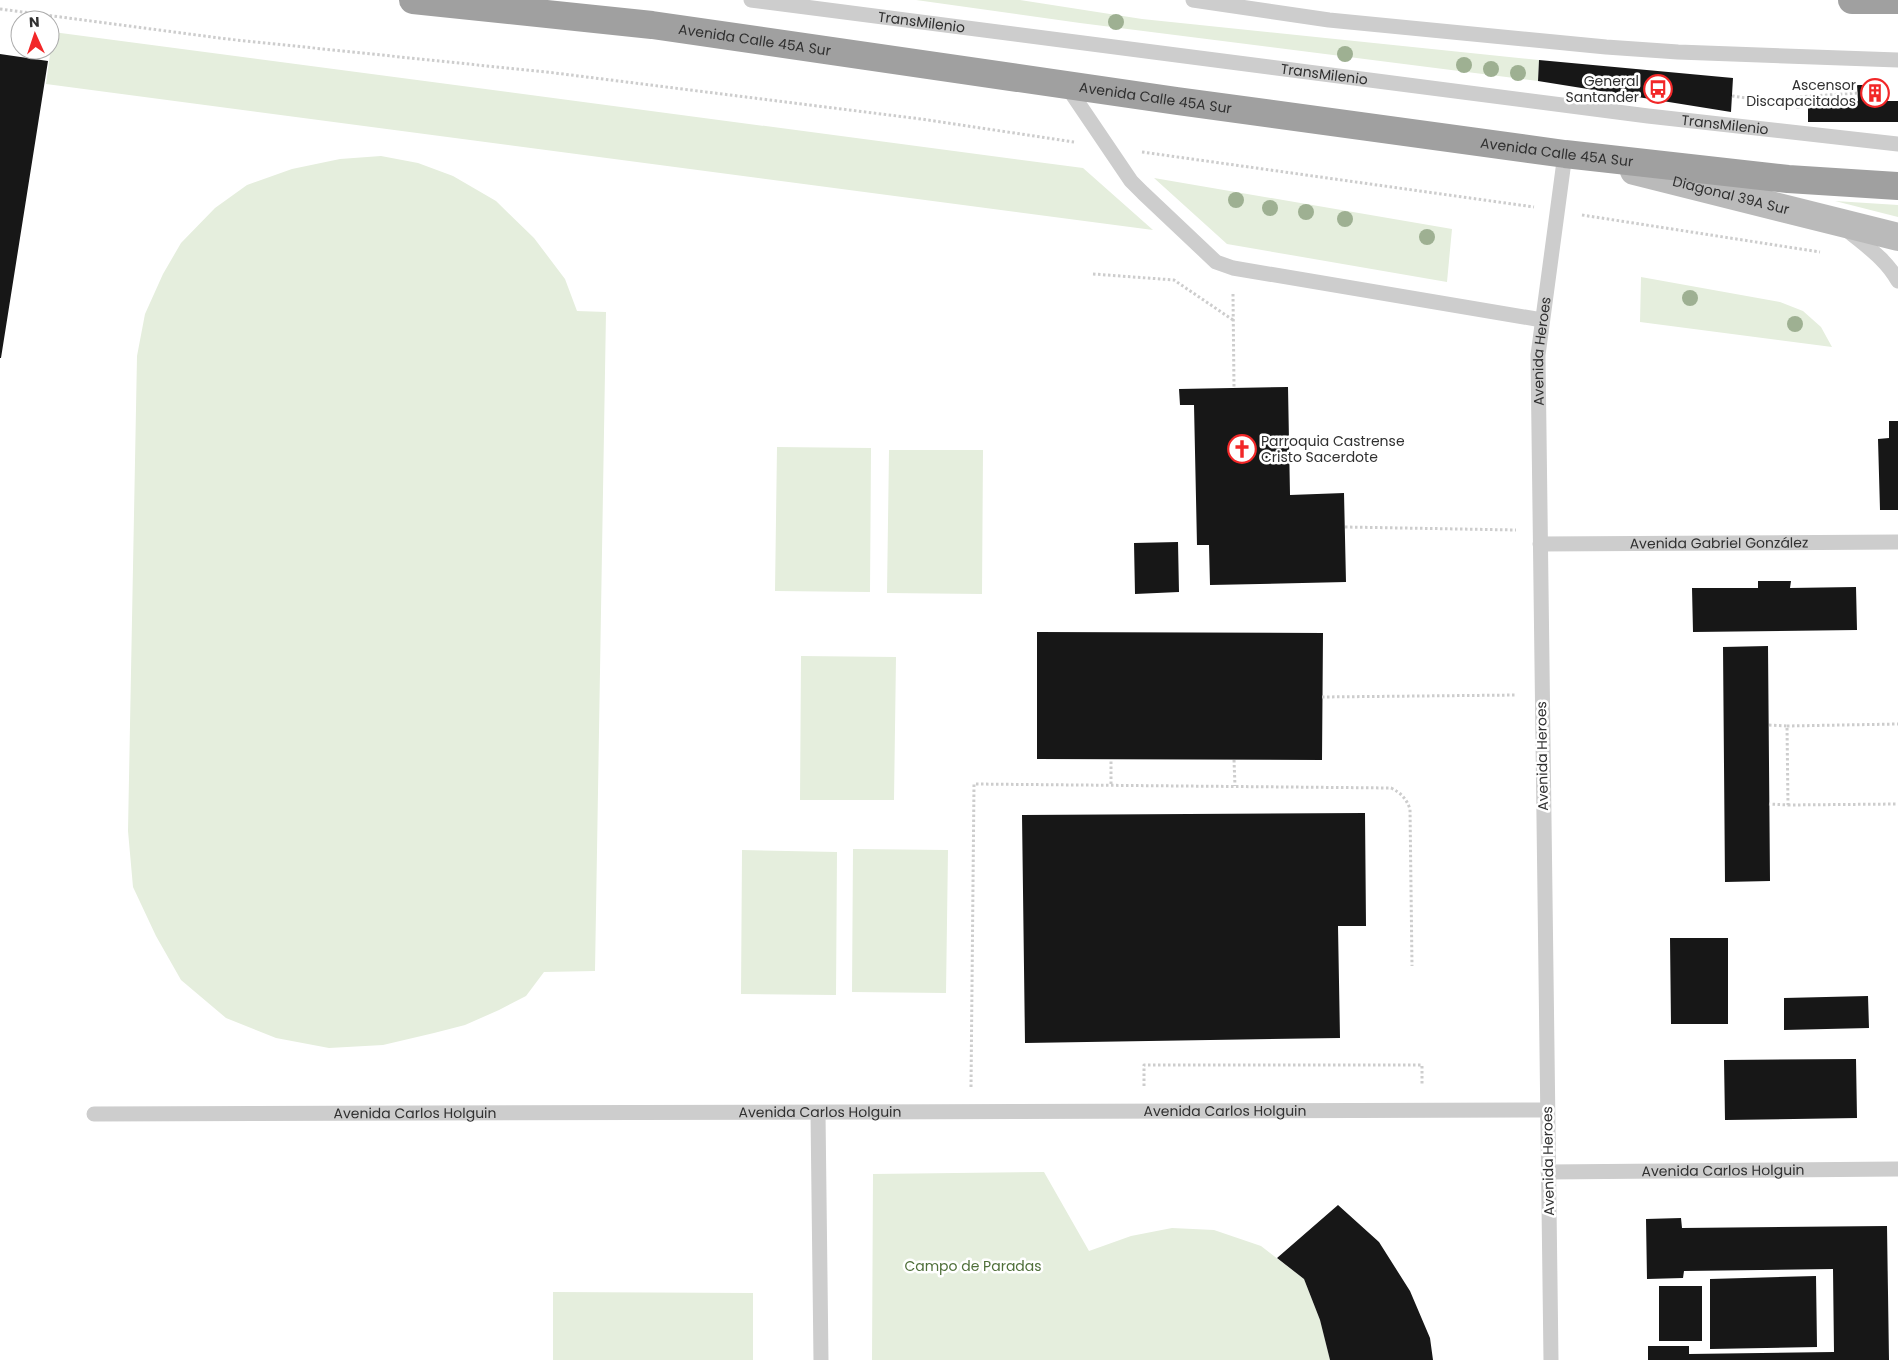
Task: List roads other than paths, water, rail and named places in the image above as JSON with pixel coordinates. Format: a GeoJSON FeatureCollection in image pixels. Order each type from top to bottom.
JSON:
{"type":"FeatureCollection","features":[{"type":"Feature","properties":{"kind":"highway","name":"Avenida Calle 45A Sur"},"geometry":{"type":"LineString","coordinates":[[413,0],[652,25],[1565,154],[1788,179],[1898,186]]}},
{"type":"Feature","properties":{"kind":"highway"},"geometry":{"type":"LineString","coordinates":[[1852,0],[1898,0]]}},
{"type":"Feature","properties":{"kind":"main road","name":"Diagonal 39A Sur"},"geometry":{"type":"LineString","coordinates":[[1565,154],[1898,237]]}},
{"type":"Feature","properties":{"kind":"lane","name":"TransMilenio"},"geometry":{"type":"LineString","coordinates":[[751,0],[1648,116],[1898,144]]}},
{"type":"Feature","properties":{"kind":"lane"},"geometry":{"type":"LineString","coordinates":[[1193,0],[1329,20],[1606,47],[1898,60]]}},
{"type":"Feature","properties":{"kind":"lane"},"geometry":{"type":"LineString","coordinates":[[1872,60],[1898,68]]}},
{"type":"Feature","properties":{"kind":"lane"},"geometry":{"type":"LineString","coordinates":[[1066,85],[1131,181],[1216,262],[1233,268],[1542,320]]}},
{"type":"Feature","properties":{"kind":"lane","name":"Avenida Heroes"},"geometry":{"type":"LineString","coordinates":[[1551,1360],[1546,1110],[1538,354],[1565,154]]}},
{"type":"Feature","properties":{"kind":"lane"},"geometry":{"type":"LineString","coordinates":[[1837,221],[1884,260],[1898,281]]}},
{"type":"Feature","properties":{"kind":"lane","name":"Avenida Gabriel González"},"geometry":{"type":"LineString","coordinates":[[1540,537],[1898,542]]}},
{"type":"Feature","properties":{"kind":"lane","name":"Avenida Carlos Holguin"},"geometry":{"type":"LineString","coordinates":[[94,1114],[1546,1110]]}},
{"type":"Feature","properties":{"kind":"lane"},"geometry":{"type":"LineString","coordinates":[[818,1113],[821,1360]]}},
{"type":"Feature","properties":{"kind":"lane","name":"Avenida Carlos Holguin"},"geometry":{"type":"LineString","coordinates":[[1548,1172],[1898,1169]]}},
{"type":"Feature","properties":{"kind":"place","name":"General Santander"},"geometry":{"type":"Point","coordinates":[1658,89]}},
{"type":"Feature","properties":{"kind":"place","name":"Ascensor Discapacitados"},"geometry":{"type":"Point","coordinates":[1875,93]}},
{"type":"Feature","properties":{"kind":"place","name":"Parroquia Castrense Cristo Sacerdote"},"geometry":{"type":"Point","coordinates":[1242,449]}},
{"type":"Feature","properties":{"kind":"park label","name":"Campo de Paradas"},"geometry":{"type":"Point","coordinates":[973,1266]}}]}
